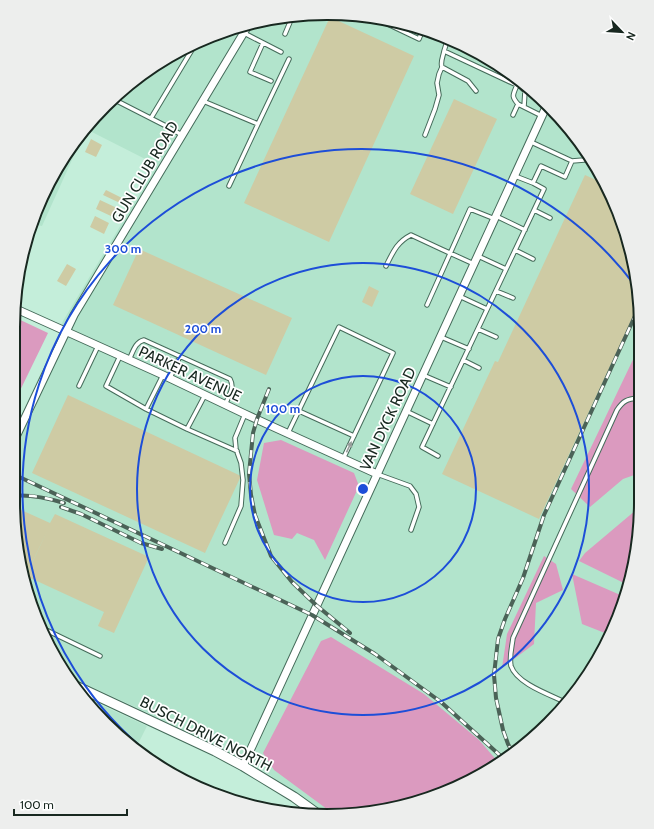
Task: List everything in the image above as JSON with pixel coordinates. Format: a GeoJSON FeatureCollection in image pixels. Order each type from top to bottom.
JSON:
{"type":"FeatureCollection","features":[{"type":"Feature","properties":{"kind":"street","name":"GUN CLUB ROAD"},"geometry":{"type":"LineString","coordinates":[[20,428],[74,315],[244,33]]}},
{"type":"Feature","properties":{"kind":"street","name":"VAN DYCK ROAD"},"geometry":{"type":"LineString","coordinates":[[243,766],[544,111]]}},
{"type":"Feature","properties":{"kind":"street","name":"PARKER AVENUE"},"geometry":{"type":"LineString","coordinates":[[21,311],[377,474]]}},
{"type":"Feature","properties":{"kind":"street","name":"BUSCH DRIVE NORTH"},"geometry":{"type":"LineString","coordinates":[[83,689],[215,751],[243,766],[309,808]]}},
{"type":"Feature","properties":{"kind":"lane"},"geometry":{"type":"LineString","coordinates":[[285,34],[290,23]]}},
{"type":"Feature","properties":{"kind":"lane"},"geometry":{"type":"LineString","coordinates":[[396,28],[419,39],[421,34]]}},
{"type":"Feature","properties":{"kind":"lane"},"geometry":{"type":"LineString","coordinates":[[244,33],[281,52]]}},
{"type":"Feature","properties":{"kind":"lane"},"geometry":{"type":"LineString","coordinates":[[263,43],[250,72],[270,81]]}},
{"type":"Feature","properties":{"kind":"lane"},"geometry":{"type":"LineString","coordinates":[[425,135],[439,95],[437,83],[438,74],[442,68],[441,60],[446,44]]}},
{"type":"Feature","properties":{"kind":"lane"},"geometry":{"type":"LineString","coordinates":[[444,51],[516,84]]}},
{"type":"Feature","properties":{"kind":"lane"},"geometry":{"type":"LineString","coordinates":[[151,118],[190,52]]}},
{"type":"Feature","properties":{"kind":"lane"},"geometry":{"type":"LineString","coordinates":[[229,186],[289,59]]}},
{"type":"Feature","properties":{"kind":"lane"},"geometry":{"type":"LineString","coordinates":[[442,68],[468,81],[476,91]]}},
{"type":"Feature","properties":{"kind":"lane"},"geometry":{"type":"LineString","coordinates":[[517,85],[513,98],[518,104],[542,116]]}},
{"type":"Feature","properties":{"kind":"lane"},"geometry":{"type":"LineString","coordinates":[[524,107],[525,92]]}},
{"type":"Feature","properties":{"kind":"lane"},"geometry":{"type":"LineString","coordinates":[[203,101],[258,124]]}},
{"type":"Feature","properties":{"kind":"lane"},"geometry":{"type":"LineString","coordinates":[[119,102],[182,135]]}},
{"type":"Feature","properties":{"kind":"lane"},"geometry":{"type":"LineString","coordinates":[[513,115],[518,104]]}},
{"type":"Feature","properties":{"kind":"lane"},"geometry":{"type":"LineString","coordinates":[[531,142],[572,161],[584,160]]}},
{"type":"Feature","properties":{"kind":"lane"},"geometry":{"type":"LineString","coordinates":[[532,183],[541,166],[565,176],[572,161]]}},
{"type":"Feature","properties":{"kind":"lane"},"geometry":{"type":"LineString","coordinates":[[438,456],[422,447],[544,189],[515,176]]}},
{"type":"Feature","properties":{"kind":"lane"},"geometry":{"type":"LineString","coordinates":[[427,305],[470,209],[525,230]]}},
{"type":"Feature","properties":{"kind":"lane"},"geometry":{"type":"LineString","coordinates":[[534,210],[550,218]]}},
{"type":"Feature","properties":{"kind":"lane"},"geometry":{"type":"LineString","coordinates":[[386,266],[395,248],[404,239],[411,235],[474,264]]}},
{"type":"Feature","properties":{"kind":"lane"},"geometry":{"type":"LineString","coordinates":[[515,250],[533,259]]}},
{"type":"Feature","properties":{"kind":"lane"},"geometry":{"type":"LineString","coordinates":[[478,256],[506,269]]}},
{"type":"Feature","properties":{"kind":"lane"},"geometry":{"type":"LineString","coordinates":[[496,291],[513,298]]}},
{"type":"Feature","properties":{"kind":"lane"},"geometry":{"type":"LineString","coordinates":[[460,296],[488,309]]}},
{"type":"Feature","properties":{"kind":"lane"},"geometry":{"type":"LineString","coordinates":[[288,433],[339,327],[393,353],[343,459]]}},
{"type":"Feature","properties":{"kind":"lane"},"geometry":{"type":"LineString","coordinates":[[478,329],[496,337]]}},
{"type":"Feature","properties":{"kind":"lane"},"geometry":{"type":"LineString","coordinates":[[440,337],[469,349]]}},
{"type":"Feature","properties":{"kind":"lane"},"geometry":{"type":"LineString","coordinates":[[129,360],[135,346],[140,341],[144,340],[180,356],[230,379],[233,383],[225,404]]}},
{"type":"Feature","properties":{"kind":"lane"},"geometry":{"type":"LineString","coordinates":[[79,386],[98,346]]}},
{"type":"Feature","properties":{"kind":"lane"},"geometry":{"type":"LineString","coordinates":[[120,356],[106,386],[146,410],[187,430],[237,451]]}},
{"type":"Feature","properties":{"kind":"lane"},"geometry":{"type":"LineString","coordinates":[[146,410],[180,356]]}},
{"type":"Feature","properties":{"kind":"lane"},"geometry":{"type":"LineString","coordinates":[[463,360],[479,368]]}},
{"type":"Feature","properties":{"kind":"lane"},"geometry":{"type":"LineString","coordinates":[[423,375],[450,387]]}},
{"type":"Feature","properties":{"kind":"lane"},"geometry":{"type":"LineString","coordinates":[[187,430],[205,395]]}},
{"type":"Feature","properties":{"kind":"lane"},"geometry":{"type":"LineString","coordinates":[[561,700],[529,685],[516,674],[510,660],[513,638],[617,410],[626,400],[634,399]]}},
{"type":"Feature","properties":{"kind":"lane"},"geometry":{"type":"LineString","coordinates":[[299,411],[354,436]]}},
{"type":"Feature","properties":{"kind":"lane"},"geometry":{"type":"LineString","coordinates":[[406,411],[433,424]]}},
{"type":"Feature","properties":{"kind":"lane"},"geometry":{"type":"LineString","coordinates":[[224,543],[241,506],[243,480],[241,463],[235,438],[245,414]]}},
{"type":"Feature","properties":{"kind":"lane"},"geometry":{"type":"LineString","coordinates":[[377,474],[410,486],[416,494],[419,507],[411,530]]}},
{"type":"Feature","properties":{"kind":"lane"},"geometry":{"type":"LineString","coordinates":[[49,631],[100,656]]}},
{"type":"Feature","properties":{"kind":"shaded area"},"geometry":{"type":"Polygon","coordinates":[[[307,21],[347,21],[387,26],[426,36],[463,52],[498,72],[529,96],[558,125],[582,156],[602,191],[618,228],[624,248],[633,307],[634,502],[631,542],[624,581],[618,601],[602,638],[593,656],[571,689],[544,719],[514,746],[463,777],[426,793],[406,799],[367,806],[319,809],[258,767],[161,719],[77,680],[61,656],[52,638],[36,601],[30,581],[23,542],[20,502],[20,418],[58,337],[63,321],[157,165],[91,131],[110,110],[140,83],[191,52],[228,36],[248,30],[307,21]]]}},
{"type":"Feature","properties":{"kind":"shaded area"},"geometry":{"type":"Polygon","coordinates":[[[77,149],[42,226],[37,225],[43,210],[61,173],[77,149]]]}},
{"type":"Feature","properties":{"kind":"shaded area"},"geometry":{"type":"Polygon","coordinates":[[[20,320],[48,333],[20,391],[20,320]]]}},
{"type":"Feature","properties":{"kind":"shaded area"},"geometry":{"type":"Polygon","coordinates":[[[634,358],[634,475],[623,479],[590,507],[571,489],[634,358]]]}},
{"type":"Feature","properties":{"kind":"shaded area"},"geometry":{"type":"Polygon","coordinates":[[[281,440],[354,473],[359,486],[325,560],[314,540],[297,533],[292,539],[274,535],[257,480],[264,443],[281,440]]]}},
{"type":"Feature","properties":{"kind":"shaded area"},"geometry":{"type":"Polygon","coordinates":[[[633,512],[631,542],[623,583],[579,561],[585,553],[633,512]]]}},
{"type":"Feature","properties":{"kind":"shaded area"},"geometry":{"type":"Polygon","coordinates":[[[544,556],[556,564],[563,590],[536,603],[534,644],[502,668],[507,634],[544,556]]]}},
{"type":"Feature","properties":{"kind":"shaded area"},"geometry":{"type":"Polygon","coordinates":[[[572,574],[620,595],[604,633],[582,624],[572,574]]]}},
{"type":"Feature","properties":{"kind":"shaded area"},"geometry":{"type":"Polygon","coordinates":[[[331,637],[424,694],[479,740],[495,759],[444,786],[406,799],[367,806],[327,809],[274,770],[263,753],[321,641],[331,637]]]}},
{"type":"Feature","properties":{"kind":"shaded area"},"geometry":{"type":"Polygon","coordinates":[[[94,702],[147,726],[138,744],[110,719],[94,702]]]}},
{"type":"Feature","properties":{"kind":"building"},"geometry":{"type":"Polygon","coordinates":[[[329,20],[338,21],[414,56],[329,242],[244,203],[329,20]]]}},
{"type":"Feature","properties":{"kind":"building"},"geometry":{"type":"Polygon","coordinates":[[[454,99],[497,119],[453,214],[410,194],[454,99]]]}},
{"type":"Feature","properties":{"kind":"building"},"geometry":{"type":"Polygon","coordinates":[[[91,139],[102,145],[96,157],[85,152],[91,139]]]}},
{"type":"Feature","properties":{"kind":"building"},"geometry":{"type":"Polygon","coordinates":[[[585,175],[596,180],[611,210],[624,248],[631,287],[633,316],[539,519],[442,474],[495,361],[498,362],[585,175]]]}},
{"type":"Feature","properties":{"kind":"building"},"geometry":{"type":"Polygon","coordinates":[[[106,190],[122,198],[120,203],[103,195],[106,190]]]}},
{"type":"Feature","properties":{"kind":"building"},"geometry":{"type":"Polygon","coordinates":[[[100,200],[117,208],[113,217],[96,209],[100,200]]]}},
{"type":"Feature","properties":{"kind":"building"},"geometry":{"type":"Polygon","coordinates":[[[95,216],[109,223],[104,234],[90,227],[95,216]]]}},
{"type":"Feature","properties":{"kind":"building"},"geometry":{"type":"Polygon","coordinates":[[[139,249],[292,318],[266,375],[113,305],[139,249]]]}},
{"type":"Feature","properties":{"kind":"building"},"geometry":{"type":"Polygon","coordinates":[[[67,264],[76,269],[66,286],[57,281],[67,264]]]}},
{"type":"Feature","properties":{"kind":"building"},"geometry":{"type":"Polygon","coordinates":[[[369,286],[379,291],[372,307],[362,302],[369,286]]]}},
{"type":"Feature","properties":{"kind":"building"},"geometry":{"type":"Polygon","coordinates":[[[68,395],[241,476],[205,553],[32,473],[68,395]]]}},
{"type":"Feature","properties":{"kind":"building"},"geometry":{"type":"Polygon","coordinates":[[[20,510],[50,523],[55,514],[149,557],[114,633],[98,626],[104,612],[29,578],[28,572],[48,529],[29,569],[27,568],[23,542],[20,510]]]}},
{"type":"Feature","properties":{"kind":"railway"},"geometry":{"type":"LineString","coordinates":[[510,748],[503,730],[496,698],[494,675],[498,639],[523,578],[544,515],[634,319]]}},
{"type":"Feature","properties":{"kind":"railway"},"geometry":{"type":"LineString","coordinates":[[269,389],[253,433],[249,474],[255,515],[271,556],[292,582],[316,605],[350,633]]}},
{"type":"Feature","properties":{"kind":"railway"},"geometry":{"type":"LineString","coordinates":[[20,477],[312,615],[375,654],[441,702],[500,756]]}},
{"type":"Feature","properties":{"kind":"railway"},"geometry":{"type":"LineString","coordinates":[[20,496],[38,497],[64,503]]}},
{"type":"Feature","properties":{"kind":"railway"},"geometry":{"type":"LineString","coordinates":[[61,507],[81,514],[141,543],[162,549]]}}]}
